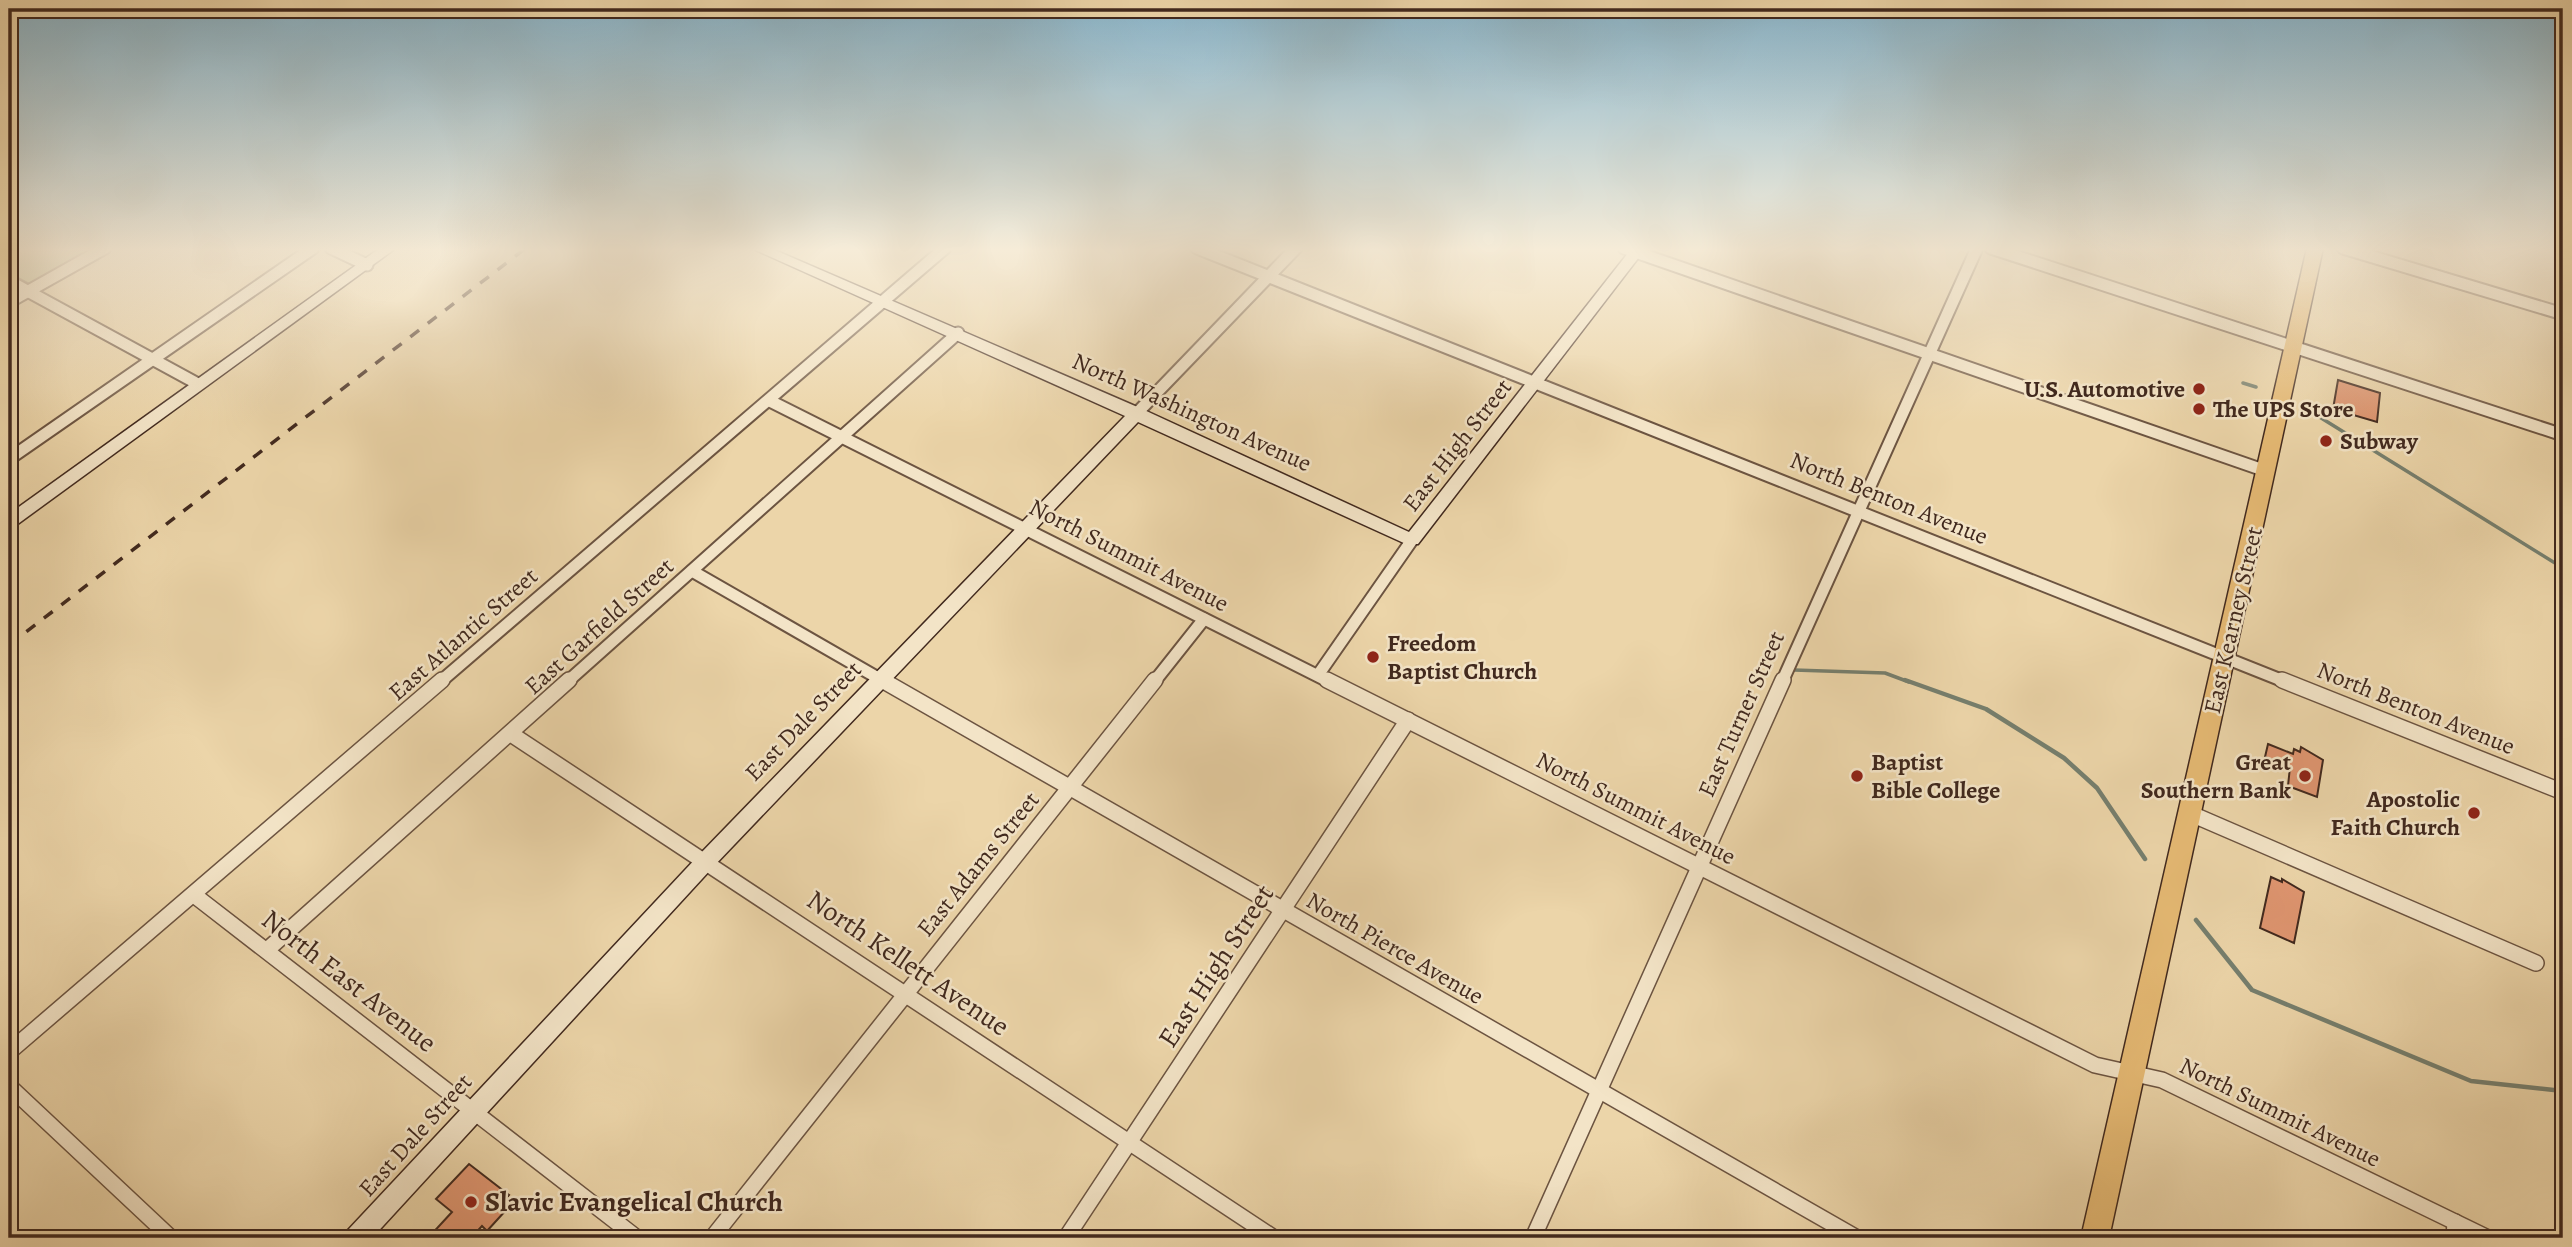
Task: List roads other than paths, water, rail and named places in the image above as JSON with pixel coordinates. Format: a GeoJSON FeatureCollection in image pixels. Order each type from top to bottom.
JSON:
{"type":"FeatureCollection","features":[{"type":"Feature","properties":{"kind":"main road","name":"East Kearney Street"},"geometry":{"type":"LineString","coordinates":[[2095,1238],[2300,306]]}},
{"type":"Feature","properties":{"kind":"street"},"geometry":{"type":"LineString","coordinates":[[56,306],[198,384]]}},
{"type":"Feature","properties":{"kind":"street"},"geometry":{"type":"LineString","coordinates":[[9,459],[229,306]]}},
{"type":"Feature","properties":{"kind":"street"},"geometry":{"type":"LineString","coordinates":[[9,522],[308,306]]}},
{"type":"Feature","properties":{"kind":"street","name":"East Atlantic Street"},"geometry":{"type":"LineString","coordinates":[[9,1052],[770,401],[876,306]]}},
{"type":"Feature","properties":{"kind":"street","name":"North Washington Avenue"},"geometry":{"type":"LineString","coordinates":[[897,306],[1412,540]]}},
{"type":"Feature","properties":{"kind":"street","name":"East Dale Street"},"geometry":{"type":"LineString","coordinates":[[356,1238],[706,861],[1240,306]]}},
{"type":"Feature","properties":{"kind":"street","name":"North Benton Avenue"},"geometry":{"type":"LineString","coordinates":[[1345,306],[2563,792]]}},
{"type":"Feature","properties":{"kind":"street","name":"East High Street"},"geometry":{"type":"LineString","coordinates":[[1318,675],[1412,540],[1592,306]]}},
{"type":"Feature","properties":{"kind":"street"},"geometry":{"type":"LineString","coordinates":[[1791,306],[2266,471]]}},
{"type":"Feature","properties":{"kind":"street","name":"East Turner Street"},"geometry":{"type":"LineString","coordinates":[[1533,1238],[1951,306]]}},
{"type":"Feature","properties":{"kind":"street"},"geometry":{"type":"LineString","coordinates":[[2167,306],[2563,435]]}},
{"type":"Feature","properties":{"kind":"street"},"geometry":{"type":"LineString","coordinates":[[2537,306],[2563,314]]}},
{"type":"Feature","properties":{"kind":"street","name":"East Garfield Street"},"geometry":{"type":"LineString","coordinates":[[267,950],[958,333]]}},
{"type":"Feature","properties":{"kind":"street","name":"North Summit Avenue"},"geometry":{"type":"LineString","coordinates":[[770,401],[2095,1065],[2162,1080],[2454,1230],[2488,1238]]}},
{"type":"Feature","properties":{"kind":"street","name":"North Pierce Avenue"},"geometry":{"type":"LineString","coordinates":[[692,571],[1599,1093],[1857,1238]]}},
{"type":"Feature","properties":{"kind":"street","name":"East Adams Street"},"geometry":{"type":"LineString","coordinates":[[712,1238],[905,992],[1205,619]]}},
{"type":"Feature","properties":{"kind":"street","name":"East High Street"},"geometry":{"type":"LineString","coordinates":[[1066,1238],[1408,720]]}},
{"type":"Feature","properties":{"kind":"street","name":"North Kellett Avenue"},"geometry":{"type":"LineString","coordinates":[[511,734],[1274,1238]]}},
{"type":"Feature","properties":{"kind":"street"},"geometry":{"type":"LineString","coordinates":[[2189,813],[2536,963]]}},
{"type":"Feature","properties":{"kind":"street","name":"North East Avenue"},"geometry":{"type":"LineString","coordinates":[[194,895],[637,1238]]}},
{"type":"Feature","properties":{"kind":"street"},"geometry":{"type":"LineString","coordinates":[[9,1086],[171,1238]]}},
{"type":"Feature","properties":{"kind":"waterway"},"geometry":{"type":"LineString","coordinates":[[2243,383],[2256,387]]}},
{"type":"Feature","properties":{"kind":"waterway"},"geometry":{"type":"LineString","coordinates":[[2305,408],[2563,568]]}},
{"type":"Feature","properties":{"kind":"waterway"},"geometry":{"type":"LineString","coordinates":[[1794,670],[1885,673],[1909,682]]}},
{"type":"Feature","properties":{"kind":"waterway"},"geometry":{"type":"LineString","coordinates":[[1905,680],[1986,709],[2064,758],[2097,788],[2145,859]]}},
{"type":"Feature","properties":{"kind":"waterway"},"geometry":{"type":"LineString","coordinates":[[2196,920],[2252,990],[2471,1081],[2563,1091]]}},
{"type":"Feature","properties":{"kind":"railway"},"geometry":{"type":"LineString","coordinates":[[9,645],[450,306]]}},
{"type":"Feature","properties":{"kind":"place","name":"U.S. Automotive"},"geometry":{"type":"Point","coordinates":[2199,389]}},
{"type":"Feature","properties":{"kind":"place","name":"The UPS Store"},"geometry":{"type":"Point","coordinates":[2199,409]}},
{"type":"Feature","properties":{"kind":"place","name":"Subway"},"geometry":{"type":"Point","coordinates":[2326,441]}},
{"type":"Feature","properties":{"kind":"place","name":"Freedom Baptist Church"},"geometry":{"type":"Point","coordinates":[1373,657]}},
{"type":"Feature","properties":{"kind":"place","name":"Baptist Bible College"},"geometry":{"type":"Point","coordinates":[1857,776]}},
{"type":"Feature","properties":{"kind":"place","name":"Great Southern Bank"},"geometry":{"type":"Point","coordinates":[2305,776]}},
{"type":"Feature","properties":{"kind":"place","name":"Apostolic Faith Church"},"geometry":{"type":"Point","coordinates":[2474,813]}},
{"type":"Feature","properties":{"kind":"place","name":"Slavic Evangelical Church"},"geometry":{"type":"Point","coordinates":[471,1202]}}]}
